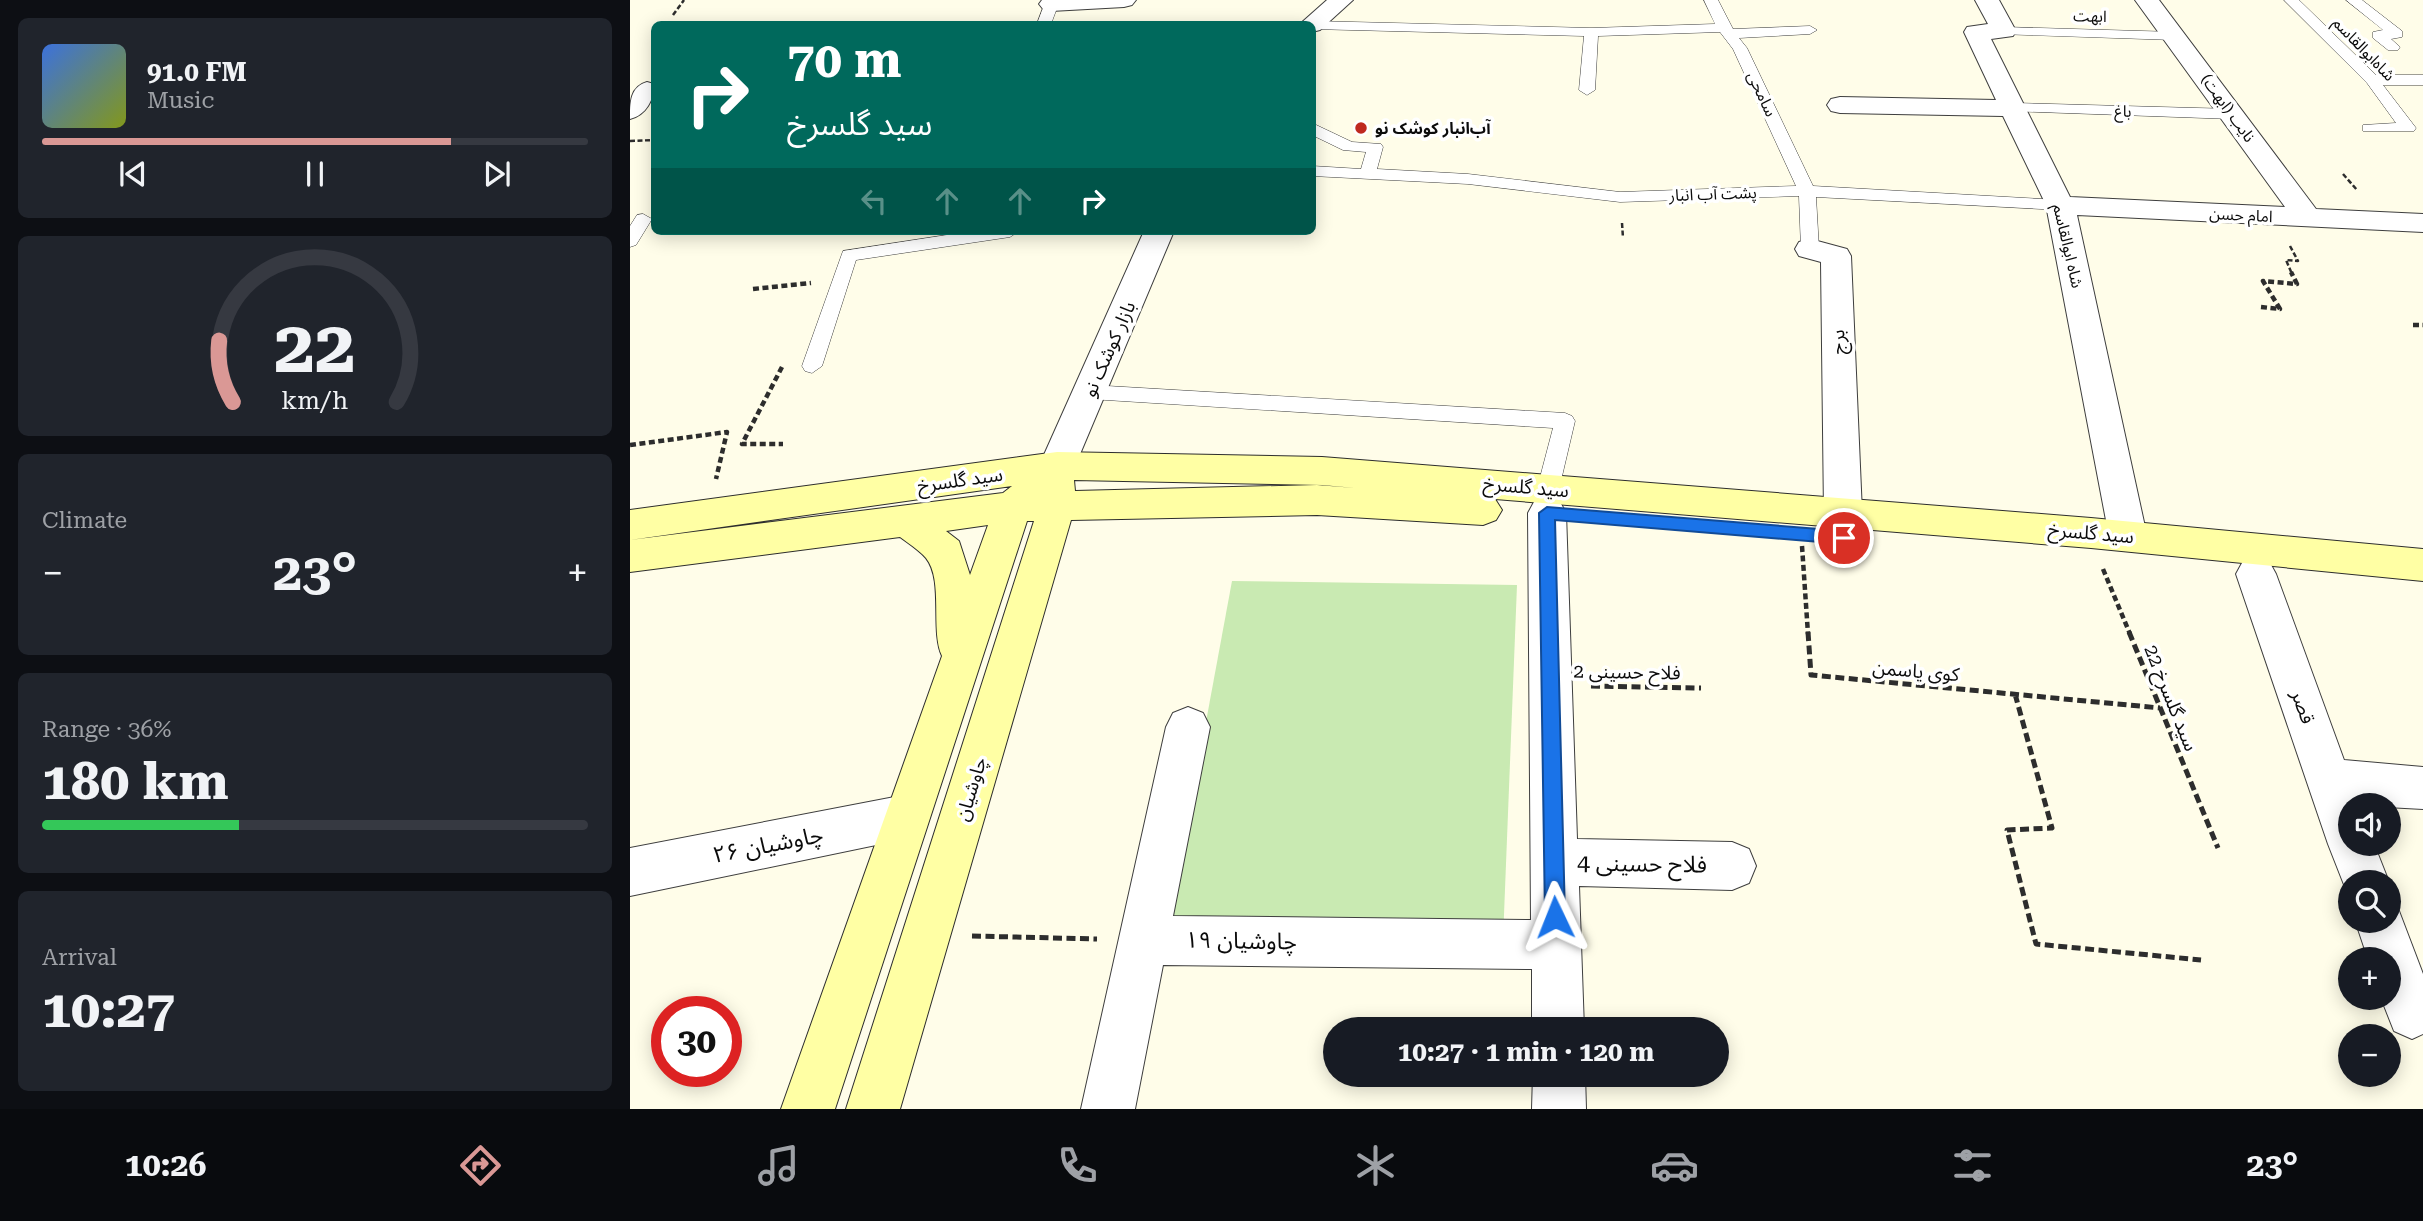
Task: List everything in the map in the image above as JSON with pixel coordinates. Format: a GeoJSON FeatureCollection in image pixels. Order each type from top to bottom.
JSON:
{"type":"FeatureCollection","features":[{"type":"Feature","properties":{"kind":"main road","name":"سید گلسرخ"},"geometry":{"type":"LineString","coordinates":[[630,525],[708,514],[1057,486],[1322,471],[1801,534],[2423,590]]}},
{"type":"Feature","properties":{"kind":"main road","name":"سید گلسرخ"},"geometry":{"type":"LineString","coordinates":[[630,556],[1013,507],[1057,486],[1151,503],[1317,500],[1548,501],[1843,513],[2128,536],[2423,565]]}},
{"type":"Feature","properties":{"kind":"main road","name":"چاوشیان"},"geometry":{"type":"LineString","coordinates":[[873,1109],[1022,620],[1057,486]]}},
{"type":"Feature","properties":{"kind":"main road"},"geometry":{"type":"LineString","coordinates":[[1022,620],[1079,532],[1151,503]]}},
{"type":"Feature","properties":{"kind":"main road"},"geometry":{"type":"LineString","coordinates":[[808,1109],[905,817],[1013,507]]}},
{"type":"Feature","properties":{"kind":"main road"},"geometry":{"type":"LineString","coordinates":[[906,520],[946,552],[957,601],[957,672]]}},
{"type":"Feature","properties":{"kind":"street"},"geometry":{"type":"LineString","coordinates":[[1049,10],[1124,0]]}},
{"type":"Feature","properties":{"kind":"street"},"geometry":{"type":"LineString","coordinates":[[1316,21],[1340,0]]}},
{"type":"Feature","properties":{"kind":"street"},"geometry":{"type":"LineString","coordinates":[[1987,0],[2004,31]]}},
{"type":"Feature","properties":{"kind":"street","name":"نایب (ابهت)"},"geometry":{"type":"LineString","coordinates":[[2147,0],[2308,218]]}},
{"type":"Feature","properties":{"kind":"street","name":"شاه ابوالقاسم"},"geometry":{"type":"LineString","coordinates":[[2004,31],[1976,32],[2060,205],[2128,536]]}},
{"type":"Feature","properties":{"kind":"street"},"geometry":{"type":"LineString","coordinates":[[630,111],[646,90]]}},
{"type":"Feature","properties":{"kind":"street"},"geometry":{"type":"LineString","coordinates":[[1840,105],[2014,108]]}},
{"type":"Feature","properties":{"kind":"street","name":"امام حسن"},"geometry":{"type":"LineString","coordinates":[[2060,205],[2423,223]]}},
{"type":"Feature","properties":{"kind":"street","name":"بازار کوشک نو"},"geometry":{"type":"LineString","coordinates":[[1057,486],[1090,392],[1156,235]]}},
{"type":"Feature","properties":{"kind":"street","name":"برج"},"geometry":{"type":"LineString","coordinates":[[1810,249],[1836,256],[1843,513]]}},
{"type":"Feature","properties":{"kind":"street"},"geometry":{"type":"LineString","coordinates":[[1548,501],[1558,1017]]}},
{"type":"Feature","properties":{"kind":"street","name":"قصر"},"geometry":{"type":"LineString","coordinates":[[2256,574],[2338,805]]}},
{"type":"Feature","properties":{"kind":"street"},"geometry":{"type":"LineString","coordinates":[[1108,1109],[1188,727]]}},
{"type":"Feature","properties":{"kind":"street"},"geometry":{"type":"LineString","coordinates":[[2329,780],[2423,788]]}},
{"type":"Feature","properties":{"kind":"street","name":"چاوشیان ۲۶"},"geometry":{"type":"LineString","coordinates":[[630,872],[905,817]]}},
{"type":"Feature","properties":{"kind":"street","name":"فلاح حسینی 4"},"geometry":{"type":"LineString","coordinates":[[1553,862],[1732,866]]}},
{"type":"Feature","properties":{"kind":"street"},"geometry":{"type":"LineString","coordinates":[[2384,933],[2412,1013]]}},
{"type":"Feature","properties":{"kind":"street","name":"چاوشیان ۱۹"},"geometry":{"type":"LineString","coordinates":[[1142,940],[1556,945]]}},
{"type":"Feature","properties":{"kind":"street"},"geometry":{"type":"LineString","coordinates":[[1559,1087],[1559,1109]]}},
{"type":"Feature","properties":{"kind":"lane","name":"سامحی"},"geometry":{"type":"LineString","coordinates":[[1711,0],[1726,31],[1740,48],[1807,191]]}},
{"type":"Feature","properties":{"kind":"lane","name":"شاه‌ابوالقاسم"},"geometry":{"type":"LineString","coordinates":[[2291,0],[2372,80],[2408,128],[2369,128]]}},
{"type":"Feature","properties":{"kind":"lane"},"geometry":{"type":"LineString","coordinates":[[2353,0],[2397,34],[2378,35],[2393,47]]}},
{"type":"Feature","properties":{"kind":"lane"},"geometry":{"type":"LineString","coordinates":[[1316,25],[1591,32],[1810,30]]}},
{"type":"Feature","properties":{"kind":"lane","name":"ابهت"},"geometry":{"type":"LineString","coordinates":[[2004,31],[2175,36]]}},
{"type":"Feature","properties":{"kind":"lane"},"geometry":{"type":"LineString","coordinates":[[1587,90],[1591,32]]}},
{"type":"Feature","properties":{"kind":"lane"},"geometry":{"type":"LineString","coordinates":[[2372,80],[2423,80]]}},
{"type":"Feature","properties":{"kind":"lane","name":"باغ"},"geometry":{"type":"LineString","coordinates":[[2014,108],[2232,114]]}},
{"type":"Feature","properties":{"kind":"lane"},"geometry":{"type":"LineString","coordinates":[[1316,130],[1349,147],[1375,147],[1368,173],[1316,171]]}},
{"type":"Feature","properties":{"kind":"lane","name":"پشت آب انبار"},"geometry":{"type":"LineString","coordinates":[[1368,173],[1468,179],[1620,197],[1807,191],[2060,205]]}},
{"type":"Feature","properties":{"kind":"lane","name":"برج"},"geometry":{"type":"LineString","coordinates":[[1807,191],[1810,249]]}},
{"type":"Feature","properties":{"kind":"lane"},"geometry":{"type":"LineString","coordinates":[[630,241],[642,219]]}},
{"type":"Feature","properties":{"kind":"lane"},"geometry":{"type":"LineString","coordinates":[[812,366],[849,255],[983,235]]}},
{"type":"Feature","properties":{"kind":"lane"},"geometry":{"type":"LineString","coordinates":[[1090,392],[1564,421],[1548,501]]}},
{"type":"Feature","properties":{"kind":"path"},"geometry":{"type":"LineString","coordinates":[[673,15],[684,0]]}},
{"type":"Feature","properties":{"kind":"path"},"geometry":{"type":"LineString","coordinates":[[2261,307],[2280,309],[2263,281],[2297,284],[2286,260],[2298,261],[2276,217]]}},
{"type":"Feature","properties":{"kind":"path"},"geometry":{"type":"LineString","coordinates":[[753,289],[843,279]]}},
{"type":"Feature","properties":{"kind":"path"},"geometry":{"type":"LineString","coordinates":[[2413,325],[2423,325]]}},
{"type":"Feature","properties":{"kind":"path"},"geometry":{"type":"LineString","coordinates":[[783,444],[742,444],[785,361]]}},
{"type":"Feature","properties":{"kind":"path"},"geometry":{"type":"LineString","coordinates":[[630,445],[727,432],[708,514]]}},
{"type":"Feature","properties":{"kind":"path","name":"کوی یاسمن"},"geometry":{"type":"LineString","coordinates":[[1801,534],[1811,676],[2160,708]]}},
{"type":"Feature","properties":{"kind":"path","name":"سید گلسرخ 22"},"geometry":{"type":"LineString","coordinates":[[2098,559],[2217,848]]}},
{"type":"Feature","properties":{"kind":"path","name":"فلاح حسینی 2"},"geometry":{"type":"LineString","coordinates":[[1552,685],[1701,688]]}},
{"type":"Feature","properties":{"kind":"path"},"geometry":{"type":"LineString","coordinates":[[2015,694],[2052,828],[2007,830],[2036,944],[2201,960]]}},
{"type":"Feature","properties":{"kind":"path"},"geometry":{"type":"LineString","coordinates":[[926,936],[1142,940]]}},
{"type":"Feature","properties":{"kind":"green space"},"geometry":{"type":"Polygon","coordinates":[[[1232,581],[1517,585],[1503,940],[1167,933],[1232,581]]]}},
{"type":"Feature","properties":{"kind":"place","name":"آب‌انبار کوشک نو"},"geometry":{"type":"Point","coordinates":[1361,128]}},
{"type":"Feature","properties":{"kind":"route"},"geometry":{"type":"LineString","coordinates":[[1555,917],[1547,513],[1844,538]]}}]}
